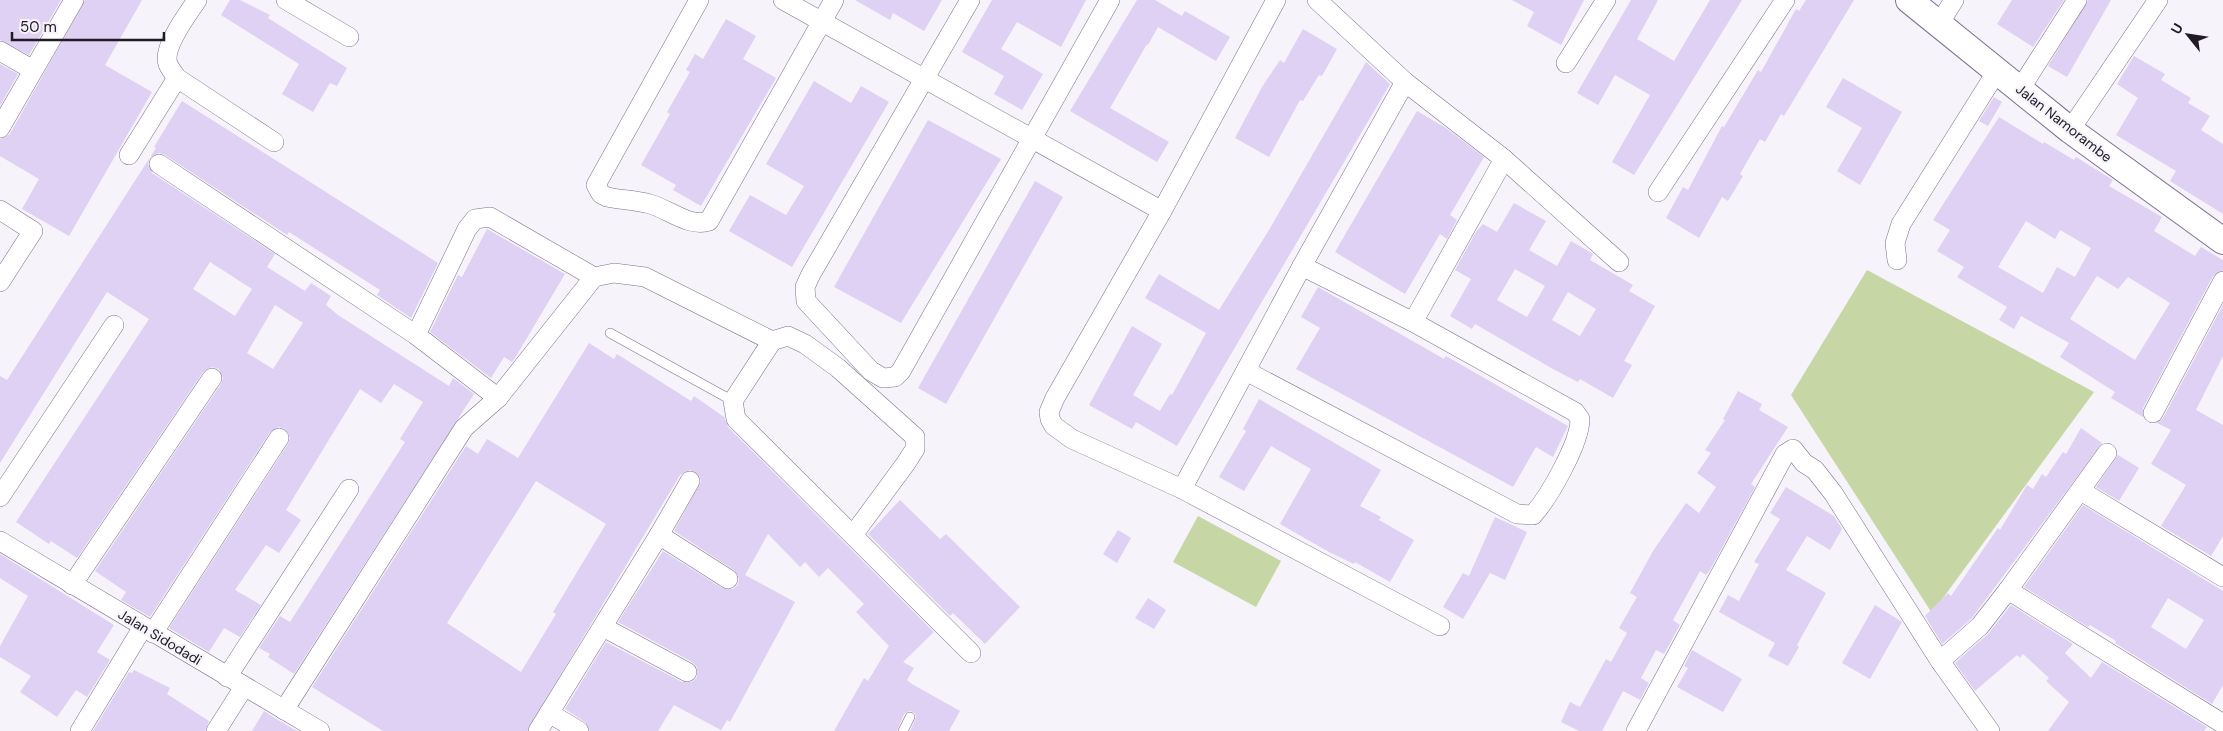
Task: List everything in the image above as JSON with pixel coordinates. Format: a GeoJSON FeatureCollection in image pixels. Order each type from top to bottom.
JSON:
{"type":"FeatureCollection","features":[{"type":"Feature","properties":{"kind":"main road","name":"Jalan Namorambe"},"geometry":{"type":"LineString","coordinates":[[1909,0],[2070,130],[2223,241]]}},
{"type":"Feature","properties":{"kind":"street"},"geometry":{"type":"LineString","coordinates":[[0,128],[74,0]]}},
{"type":"Feature","properties":{"kind":"street"},"geometry":{"type":"LineString","coordinates":[[197,0],[176,33],[167,56],[168,64],[177,78],[274,142]]}},
{"type":"Feature","properties":{"kind":"street"},"geometry":{"type":"LineString","coordinates":[[286,0],[349,38]]}},
{"type":"Feature","properties":{"kind":"street"},"geometry":{"type":"LineString","coordinates":[[699,0],[596,185],[601,194],[607,197],[648,203],[694,223],[702,224],[709,221],[834,0]]}},
{"type":"Feature","properties":{"kind":"street"},"geometry":{"type":"LineString","coordinates":[[783,0],[1162,211]]}},
{"type":"Feature","properties":{"kind":"street"},"geometry":{"type":"LineString","coordinates":[[970,0],[805,287],[806,301],[871,371],[883,378],[895,377],[901,371],[1031,137],[1110,0]]}},
{"type":"Feature","properties":{"kind":"street"},"geometry":{"type":"LineString","coordinates":[[1276,0],[1162,211],[1049,412],[1054,426],[1072,439],[1182,489],[1440,626]]}},
{"type":"Feature","properties":{"kind":"street"},"geometry":{"type":"LineString","coordinates":[[1317,0],[1405,82],[1504,159],[1619,262]]}},
{"type":"Feature","properties":{"kind":"street"},"geometry":{"type":"LineString","coordinates":[[1566,63],[1606,0]]}},
{"type":"Feature","properties":{"kind":"street"},"geometry":{"type":"LineString","coordinates":[[1658,192],[1785,0]]}},
{"type":"Feature","properties":{"kind":"street"},"geometry":{"type":"LineString","coordinates":[[1938,24],[1954,0]]}},
{"type":"Feature","properties":{"kind":"street"},"geometry":{"type":"LineString","coordinates":[[2020,89],[2077,0]]}},
{"type":"Feature","properties":{"kind":"street"},"geometry":{"type":"LineString","coordinates":[[2070,130],[2158,0]]}},
{"type":"Feature","properties":{"kind":"street"},"geometry":{"type":"LineString","coordinates":[[0,51],[33,70]]}},
{"type":"Feature","properties":{"kind":"street"},"geometry":{"type":"LineString","coordinates":[[1897,260],[1895,243],[1901,224],[1996,71]]}},
{"type":"Feature","properties":{"kind":"street"},"geometry":{"type":"LineString","coordinates":[[129,155],[177,78]]}},
{"type":"Feature","properties":{"kind":"street"},"geometry":{"type":"LineString","coordinates":[[1182,489],[1302,266],[1405,82]]}},
{"type":"Feature","properties":{"kind":"street"},"geometry":{"type":"LineString","coordinates":[[1413,322],[1504,159]]}},
{"type":"Feature","properties":{"kind":"street"},"geometry":{"type":"LineString","coordinates":[[159,164],[416,335],[498,398]]}},
{"type":"Feature","properties":{"kind":"street"},"geometry":{"type":"LineString","coordinates":[[0,210],[33,231],[0,282]]}},
{"type":"Feature","properties":{"kind":"street"},"geometry":{"type":"LineString","coordinates":[[416,335],[467,229],[475,219],[484,216],[505,225],[594,277]]}},
{"type":"Feature","properties":{"kind":"street"},"geometry":{"type":"LineString","coordinates":[[1246,371],[1508,510],[1524,516],[1533,515],[1546,498],[1576,438],[1580,419],[1575,412],[1413,322],[1302,266]]}},
{"type":"Feature","properties":{"kind":"street"},"geometry":{"type":"LineString","coordinates":[[284,710],[464,428],[498,398],[594,277],[614,273],[644,277],[772,341]]}},
{"type":"Feature","properties":{"kind":"street"},"geometry":{"type":"LineString","coordinates":[[2153,413],[2223,281]]}},
{"type":"Feature","properties":{"kind":"street"},"geometry":{"type":"LineString","coordinates":[[0,497],[114,325]]}},
{"type":"Feature","properties":{"kind":"street"},"geometry":{"type":"LineString","coordinates":[[853,535],[915,449],[915,437],[838,368],[805,344],[788,336],[772,341],[733,401],[736,419],[971,653]]}},
{"type":"Feature","properties":{"kind":"street"},"geometry":{"type":"LineString","coordinates":[[72,585],[212,378]]}},
{"type":"Feature","properties":{"kind":"street"},"geometry":{"type":"LineString","coordinates":[[80,731],[279,438]]}},
{"type":"Feature","properties":{"kind":"street"},"geometry":{"type":"LineString","coordinates":[[1636,731],[1785,454],[1790,449],[1796,451],[1804,463],[1815,470],[1833,493],[1940,661],[1990,731]]}},
{"type":"Feature","properties":{"kind":"street"},"geometry":{"type":"LineString","coordinates":[[1940,661],[1980,626],[2081,491],[2107,453]]}},
{"type":"Feature","properties":{"kind":"street"},"geometry":{"type":"LineString","coordinates":[[538,731],[659,535],[690,481]]}},
{"type":"Feature","properties":{"kind":"street"},"geometry":{"type":"LineString","coordinates":[[227,677],[350,489]]}},
{"type":"Feature","properties":{"kind":"street"},"geometry":{"type":"LineString","coordinates":[[2081,491],[2223,577]]}},
{"type":"Feature","properties":{"kind":"street"},"geometry":{"type":"LineString","coordinates":[[659,535],[728,579]]}},
{"type":"Feature","properties":{"kind":"street","name":"Jalan Sidodadi"},"geometry":{"type":"LineString","coordinates":[[0,542],[284,710],[298,726],[320,731]]}},
{"type":"Feature","properties":{"kind":"street"},"geometry":{"type":"LineString","coordinates":[[2008,590],[2219,723]]}},
{"type":"Feature","properties":{"kind":"street"},"geometry":{"type":"LineString","coordinates":[[603,627],[686,672]]}},
{"type":"Feature","properties":{"kind":"street"},"geometry":{"type":"LineString","coordinates":[[216,731],[244,687]]}},
{"type":"Feature","properties":{"kind":"street"},"geometry":{"type":"LineString","coordinates":[[549,713],[579,731]]}},
{"type":"Feature","properties":{"kind":"lane"},"geometry":{"type":"LineString","coordinates":[[610,333],[733,401]]}},
{"type":"Feature","properties":{"kind":"lane"},"geometry":{"type":"LineString","coordinates":[[902,731],[910,717]]}},
{"type":"Feature","properties":{"kind":"green space"},"geometry":{"type":"Polygon","coordinates":[[[1867,270],[2094,392],[1932,613],[1791,395],[1867,270]]]}},
{"type":"Feature","properties":{"kind":"green space"},"geometry":{"type":"Polygon","coordinates":[[[1198,516],[1281,561],[1256,607],[1173,562],[1198,516]]]}},
{"type":"Feature","properties":{"kind":"building"},"geometry":{"type":"Polygon","coordinates":[[[0,0],[61,0],[29,55],[0,40],[0,0]]]}},
{"type":"Feature","properties":{"kind":"building"},"geometry":{"type":"Polygon","coordinates":[[[85,0],[142,0],[105,65],[152,92],[69,236],[22,209],[39,179],[0,156],[0,139],[10,134],[85,0]]]}},
{"type":"Feature","properties":{"kind":"building"},"geometry":{"type":"Polygon","coordinates":[[[230,0],[240,0],[270,15],[268,18],[347,68],[337,86],[330,83],[313,112],[282,94],[299,64],[221,15],[230,0]]]}},
{"type":"Feature","properties":{"kind":"building"},"geometry":{"type":"Polygon","coordinates":[[[855,0],[942,0],[924,31],[893,13],[890,20],[855,0]]]}},
{"type":"Feature","properties":{"kind":"building"},"geometry":{"type":"Polygon","coordinates":[[[992,0],[1086,0],[1061,47],[1017,22],[1001,49],[1043,74],[1022,110],[994,94],[1004,76],[962,52],[992,0]]]}},
{"type":"Feature","properties":{"kind":"building"},"geometry":{"type":"Polygon","coordinates":[[[1137,0],[1155,0],[1182,16],[1185,11],[1230,37],[1216,61],[1158,27],[1147,44],[1110,108],[1169,142],[1157,162],[1070,111],[1137,0]]]}},
{"type":"Feature","properties":{"kind":"building"},"geometry":{"type":"Polygon","coordinates":[[[1512,0],[1584,0],[1561,45],[1527,26],[1534,12],[1512,0]]]}},
{"type":"Feature","properties":{"kind":"building"},"geometry":{"type":"Polygon","coordinates":[[[1631,0],[1658,0],[1637,39],[1674,61],[1710,0],[1742,0],[1634,175],[1612,162],[1650,95],[1615,75],[1598,105],[1577,93],[1631,0]]]}},
{"type":"Feature","properties":{"kind":"building"},"geometry":{"type":"Polygon","coordinates":[[[1806,0],[1854,0],[1784,116],[1781,114],[1765,142],[1760,139],[1740,174],[1743,176],[1728,201],[1722,197],[1699,238],[1666,218],[1683,187],[1688,190],[1722,126],[1724,127],[1758,70],[1761,72],[1796,9],[1799,11],[1806,0]]]}},
{"type":"Feature","properties":{"kind":"building"},"geometry":{"type":"Polygon","coordinates":[[[2012,0],[2064,0],[2033,47],[1997,24],[2012,0]]]}},
{"type":"Feature","properties":{"kind":"building"},"geometry":{"type":"Polygon","coordinates":[[[2088,0],[2111,0],[2067,77],[2048,66],[2088,0]]]}},
{"type":"Feature","properties":{"kind":"building"},"geometry":{"type":"Polygon","coordinates":[[[726,19],[756,36],[743,59],[776,78],[701,206],[673,190],[676,185],[641,165],[670,114],[667,112],[690,72],[686,70],[695,54],[703,59],[726,19]]]}},
{"type":"Feature","properties":{"kind":"building"},"geometry":{"type":"Polygon","coordinates":[[[1303,29],[1337,49],[1322,76],[1319,75],[1303,101],[1300,100],[1269,157],[1235,138],[1262,87],[1280,60],[1284,63],[1303,29]]]}},
{"type":"Feature","properties":{"kind":"building"},"geometry":{"type":"Polygon","coordinates":[[[2134,56],[2165,74],[2161,80],[2191,98],[2188,103],[2210,116],[2201,130],[2223,144],[2223,214],[2170,181],[2176,171],[2116,135],[2138,98],[2117,84],[2134,56]]]}},
{"type":"Feature","properties":{"kind":"building"},"geometry":{"type":"Polygon","coordinates":[[[1366,62],[1390,84],[1177,446],[1136,422],[1132,429],[1089,405],[1132,326],[1162,344],[1133,395],[1160,411],[1170,394],[1172,395],[1206,333],[1145,298],[1159,274],[1219,310],[1269,230],[1366,62]]]}},
{"type":"Feature","properties":{"kind":"building"},"geometry":{"type":"Polygon","coordinates":[[[0,64],[18,74],[0,106],[0,64]]]}},
{"type":"Feature","properties":{"kind":"building"},"geometry":{"type":"Polygon","coordinates":[[[1843,78],[1902,112],[1860,185],[1837,171],[1862,128],[1826,107],[1843,78]]]}},
{"type":"Feature","properties":{"kind":"building"},"geometry":{"type":"Polygon","coordinates":[[[814,81],[851,103],[861,86],[889,102],[792,267],[729,231],[750,195],[786,215],[804,186],[766,164],[814,81]]]}},
{"type":"Feature","properties":{"kind":"building"},"geometry":{"type":"Polygon","coordinates":[[[1994,97],[2002,102],[1988,126],[1979,121],[1994,97]]]}},
{"type":"Feature","properties":{"kind":"building"},"geometry":{"type":"Polygon","coordinates":[[[182,101],[438,263],[411,318],[377,295],[380,290],[289,232],[287,235],[165,155],[159,153],[150,157],[182,101]]]}},
{"type":"Feature","properties":{"kind":"building"},"geometry":{"type":"Polygon","coordinates":[[[1417,111],[1446,128],[1484,157],[1450,215],[1457,220],[1447,239],[1440,234],[1405,294],[1335,252],[1417,111]]]}},
{"type":"Feature","properties":{"kind":"building"},"geometry":{"type":"Polygon","coordinates":[[[1999,117],[2043,144],[2044,142],[2074,160],[2076,157],[2113,180],[2109,186],[2162,217],[2154,231],[2195,256],[2201,247],[2223,260],[2223,270],[2213,276],[2143,408],[2143,417],[2111,398],[2115,392],[2060,357],[2069,343],[2021,316],[2014,329],[1999,320],[2007,307],[1957,277],[1964,267],[1937,251],[1950,230],[1933,220],[1999,117]],[[2026,221],[1998,267],[2043,293],[2057,267],[2075,277],[2091,248],[2060,230],[2055,239],[2026,221]],[[2097,276],[2070,319],[2135,360],[2170,303],[2128,277],[2118,289],[2097,276]]]}},
{"type":"Feature","properties":{"kind":"building"},"geometry":{"type":"Polygon","coordinates":[[[928,120],[1001,159],[901,323],[834,287],[928,120]]]}},
{"type":"Feature","properties":{"kind":"building"},"geometry":{"type":"Polygon","coordinates":[[[150,158],[148,164],[152,173],[275,254],[267,267],[305,291],[311,283],[331,296],[326,305],[338,315],[449,386],[453,378],[474,394],[294,674],[268,657],[270,654],[259,648],[280,616],[290,622],[405,442],[400,439],[423,402],[394,384],[381,403],[360,389],[286,510],[301,520],[279,553],[266,545],[235,590],[261,605],[240,637],[224,628],[209,652],[169,628],[288,444],[290,438],[285,429],[279,427],[270,432],[150,617],[121,600],[126,592],[95,571],[221,384],[223,378],[219,369],[212,367],[203,372],[77,558],[51,541],[49,544],[16,522],[149,319],[107,292],[0,463],[0,376],[7,380],[150,158]],[[210,262],[193,289],[235,316],[252,289],[210,262]],[[275,305],[247,353],[273,369],[303,323],[275,305]]]}},
{"type":"Feature","properties":{"kind":"building"},"geometry":{"type":"Polygon","coordinates":[[[1035,181],[1063,197],[946,404],[918,388],[1035,181]]]}},
{"type":"Feature","properties":{"kind":"building"},"geometry":{"type":"Polygon","coordinates":[[[1514,203],[1546,221],[1529,250],[1557,266],[1571,241],[1593,254],[1590,260],[1633,285],[1629,291],[1655,306],[1624,361],[1632,365],[1613,398],[1580,379],[1578,382],[1553,369],[1475,324],[1472,329],[1450,316],[1471,279],[1455,270],[1476,232],[1483,224],[1497,232],[1514,203]],[[1515,269],[1497,300],[1527,317],[1545,286],[1515,269]],[[1568,292],[1552,320],[1580,336],[1596,309],[1568,292]]]}},
{"type":"Feature","properties":{"kind":"building"},"geometry":{"type":"Polygon","coordinates":[[[487,229],[565,274],[515,358],[512,362],[504,357],[491,378],[430,332],[458,275],[462,277],[487,229]]]}},
{"type":"Feature","properties":{"kind":"building"},"geometry":{"type":"Polygon","coordinates":[[[1318,287],[1444,359],[1446,356],[1568,426],[1553,457],[1536,447],[1513,487],[1296,369],[1320,328],[1301,317],[1318,287]]]}},
{"type":"Feature","properties":{"kind":"building"},"geometry":{"type":"Polygon","coordinates":[[[2223,305],[2223,356],[2196,410],[2223,425],[2223,536],[2211,556],[2161,526],[2186,485],[2151,464],[2171,430],[2157,423],[2163,418],[2223,305]]]}},
{"type":"Feature","properties":{"kind":"building"},"geometry":{"type":"Polygon","coordinates":[[[589,343],[614,359],[617,354],[691,401],[694,396],[724,417],[728,427],[934,632],[903,662],[914,668],[907,680],[960,711],[949,731],[910,731],[916,717],[915,713],[910,711],[904,714],[897,731],[834,731],[864,678],[868,681],[889,646],[856,612],[864,604],[828,568],[819,577],[805,562],[800,567],[768,534],[745,575],[795,602],[730,722],[727,720],[721,730],[674,705],[658,731],[590,731],[585,722],[565,709],[606,642],[682,682],[692,682],[697,677],[697,667],[692,662],[618,622],[663,551],[722,588],[733,589],[738,585],[739,579],[734,570],[674,531],[701,481],[699,475],[690,470],[680,475],[527,731],[383,731],[312,687],[466,446],[478,454],[487,439],[518,458],[589,343]],[[536,481],[447,623],[521,672],[556,614],[553,612],[606,524],[536,481]]]}},
{"type":"Feature","properties":{"kind":"building"},"geometry":{"type":"Polygon","coordinates":[[[1738,391],[1762,404],[1759,410],[1788,427],[1751,484],[1755,487],[1710,570],[1706,575],[1700,571],[1673,620],[1680,625],[1664,654],[1656,650],[1641,678],[1649,683],[1640,700],[1623,691],[1602,731],[1579,731],[1561,722],[1570,702],[1580,707],[1606,659],[1611,662],[1627,633],[1619,628],[1637,597],[1630,593],[1653,551],[1686,503],[1699,513],[1716,487],[1697,473],[1711,453],[1705,450],[1725,420],[1723,419],[1738,391]]]}},
{"type":"Feature","properties":{"kind":"building"},"geometry":{"type":"Polygon","coordinates":[[[1259,399],[1381,470],[1360,506],[1381,517],[1379,520],[1414,540],[1390,582],[1355,562],[1354,564],[1329,552],[1280,524],[1311,469],[1271,446],[1244,491],[1219,477],[1246,431],[1243,429],[1259,399]]]}},
{"type":"Feature","properties":{"kind":"building"},"geometry":{"type":"Polygon","coordinates":[[[2081,428],[2102,443],[1972,618],[1942,644],[1925,616],[1948,593],[1951,596],[1998,528],[2000,530],[2027,485],[2033,489],[2042,474],[2046,477],[2063,452],[2066,454],[2081,428]]]}},
{"type":"Feature","properties":{"kind":"building"},"geometry":{"type":"Polygon","coordinates":[[[2118,455],[2139,468],[2119,501],[2096,487],[2118,455]]]}},
{"type":"Feature","properties":{"kind":"building"},"geometry":{"type":"Polygon","coordinates":[[[1786,487],[1834,516],[1842,529],[1830,550],[1807,536],[1786,570],[1826,593],[1797,645],[1799,647],[1788,666],[1768,656],[1775,643],[1719,612],[1728,595],[1739,601],[1759,564],[1754,562],[1780,519],[1770,513],[1786,487]]]}},
{"type":"Feature","properties":{"kind":"building"},"geometry":{"type":"Polygon","coordinates":[[[900,500],[940,539],[946,534],[1020,607],[985,644],[953,613],[950,616],[868,534],[900,500]]]}},
{"type":"Feature","properties":{"kind":"building"},"geometry":{"type":"Polygon","coordinates":[[[2083,505],[2223,591],[2223,685],[2212,704],[2115,643],[2116,641],[2090,625],[2088,627],[2024,587],[2083,505]],[[2168,598],[2151,627],[2186,649],[2204,620],[2168,598]]]}},
{"type":"Feature","properties":{"kind":"building"},"geometry":{"type":"Polygon","coordinates":[[[1495,517],[1527,532],[1505,580],[1490,573],[1463,619],[1443,607],[1463,573],[1469,576],[1495,517]]]}},
{"type":"Feature","properties":{"kind":"building"},"geometry":{"type":"Polygon","coordinates":[[[1118,530],[1131,538],[1117,563],[1103,554],[1118,530]]]}},
{"type":"Feature","properties":{"kind":"building"},"geometry":{"type":"Polygon","coordinates":[[[0,554],[114,625],[97,652],[110,660],[87,697],[76,690],[57,717],[20,692],[31,676],[0,657],[0,646],[28,596],[0,578],[0,554]]]}},
{"type":"Feature","properties":{"kind":"building"},"geometry":{"type":"Polygon","coordinates":[[[1148,598],[1166,610],[1154,629],[1135,618],[1148,598]]]}},
{"type":"Feature","properties":{"kind":"building"},"geometry":{"type":"Polygon","coordinates":[[[1875,605],[1902,622],[1870,679],[1842,663],[1875,605]]]}},
{"type":"Feature","properties":{"kind":"building"},"geometry":{"type":"Polygon","coordinates":[[[2011,605],[2073,644],[2065,653],[2091,678],[2102,662],[2207,727],[2204,731],[2048,731],[2069,702],[2046,681],[2049,678],[2023,654],[2020,658],[2017,655],[1975,691],[1955,663],[1988,634],[2011,605]]]}},
{"type":"Feature","properties":{"kind":"building"},"geometry":{"type":"Polygon","coordinates":[[[1692,650],[1742,679],[1723,712],[1677,687],[1688,668],[1684,666],[1692,650]]]}},
{"type":"Feature","properties":{"kind":"building"},"geometry":{"type":"Polygon","coordinates":[[[134,670],[170,688],[167,694],[209,721],[205,731],[93,731],[129,672],[132,673],[134,670]]]}},
{"type":"Feature","properties":{"kind":"building"},"geometry":{"type":"Polygon","coordinates":[[[264,711],[278,720],[297,731],[252,731],[264,711]]]}}]}
